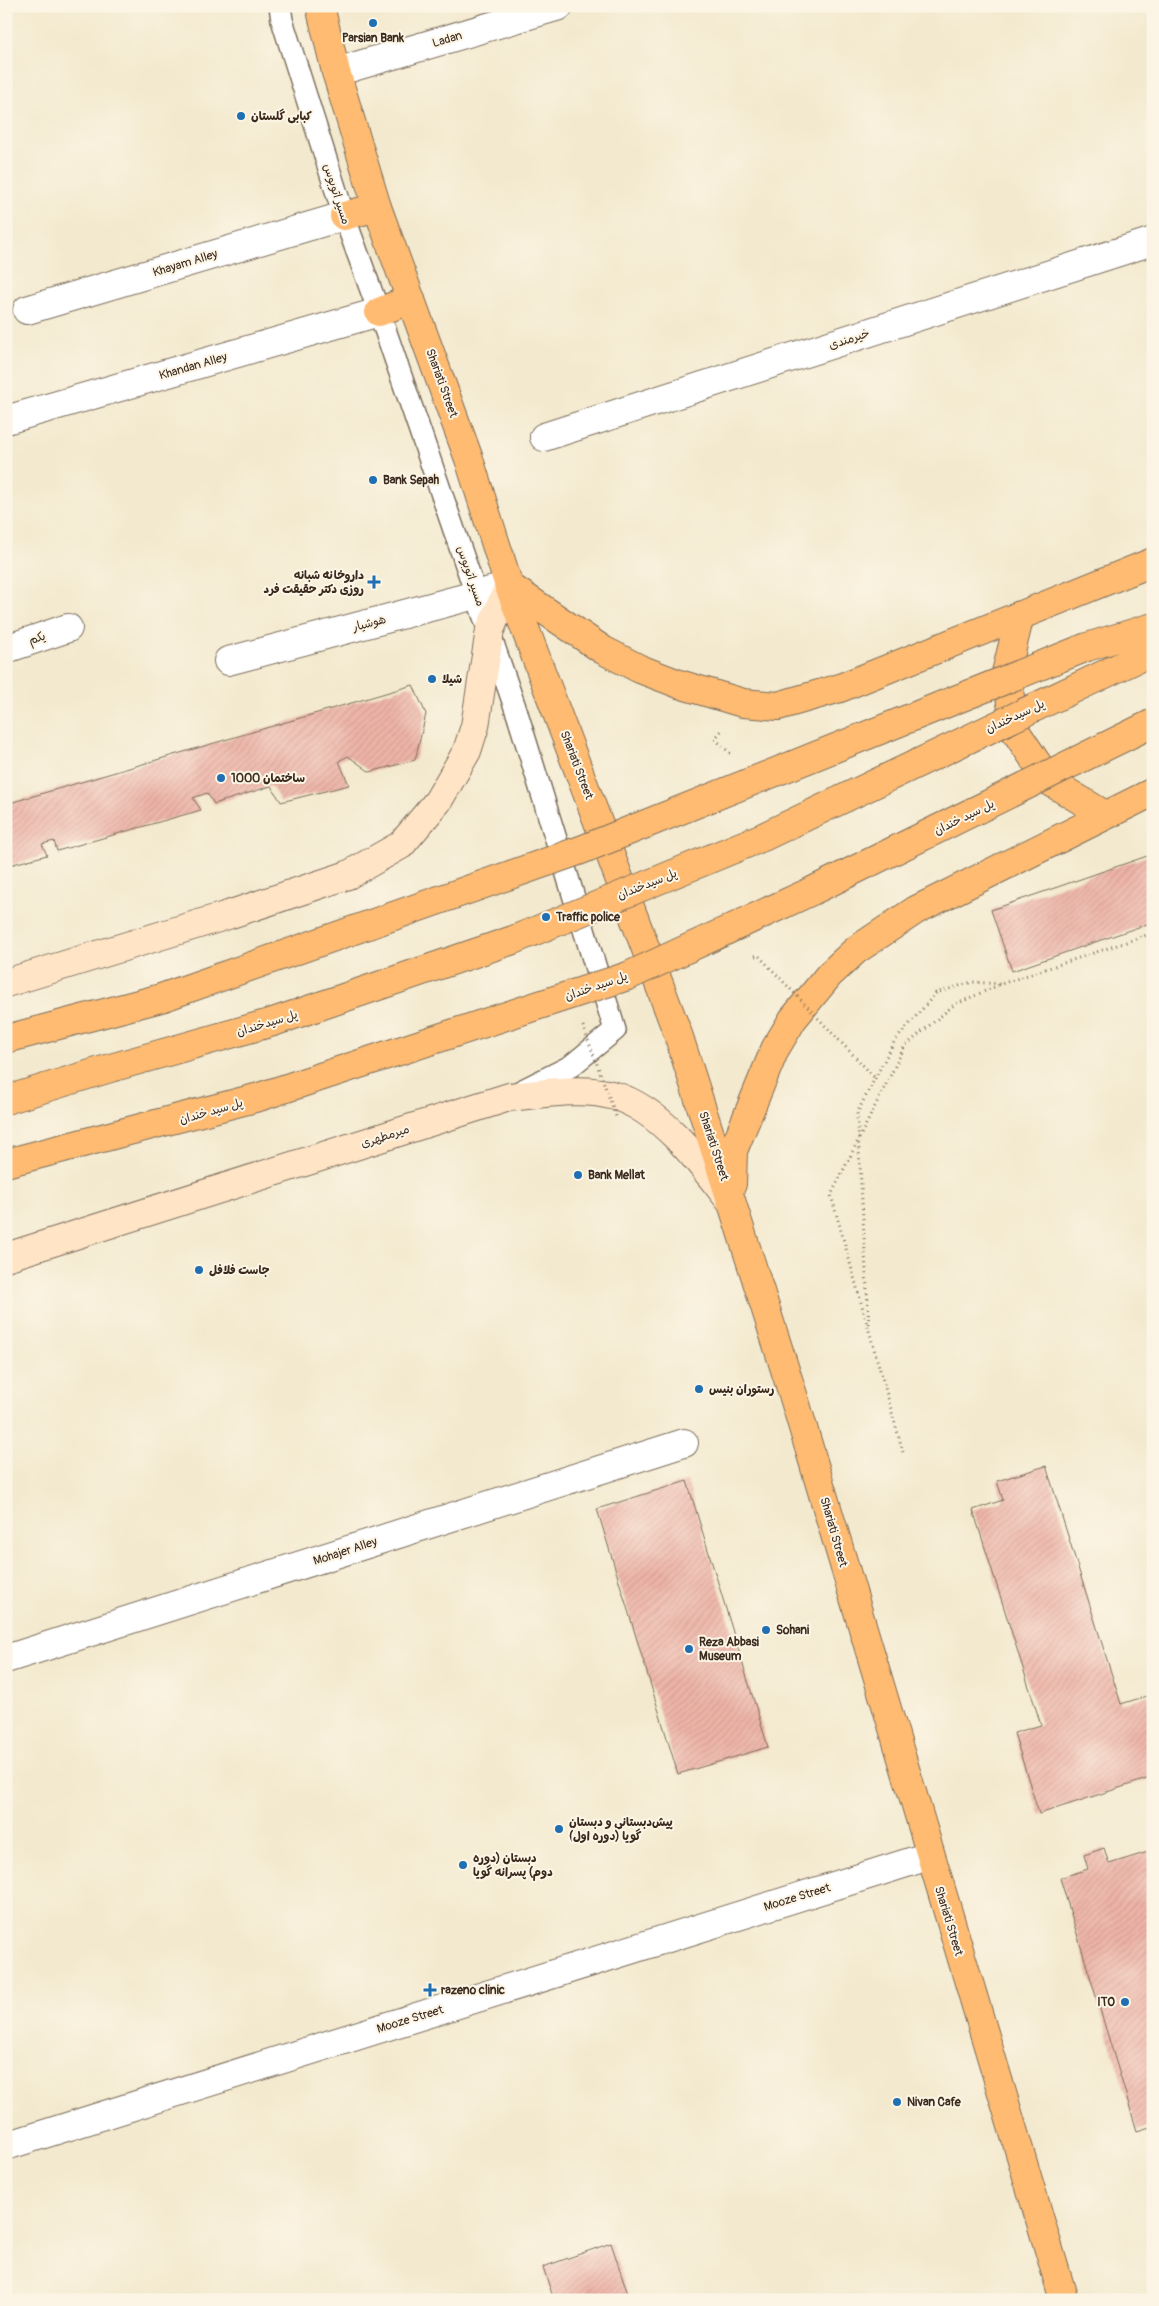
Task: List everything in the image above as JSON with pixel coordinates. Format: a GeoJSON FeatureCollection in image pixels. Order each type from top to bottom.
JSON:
{"type":"FeatureCollection","features":[{"type":"Feature","properties":{"kind":"main road","name":"Shariati Street"},"geometry":{"type":"LineString","coordinates":[[320,6],[336,72],[377,207],[470,459],[509,586],[679,1037],[795,1401],[929,1856],[1064,2300]]}},
{"type":"Feature","properties":{"kind":"main road"},"geometry":{"type":"LineString","coordinates":[[344,216],[377,207]]}},
{"type":"Feature","properties":{"kind":"main road"},"geometry":{"type":"LineString","coordinates":[[379,312],[411,299]]}},
{"type":"Feature","properties":{"kind":"main road"},"geometry":{"type":"LineString","coordinates":[[6,983],[348,875],[401,845],[438,801],[467,751],[475,726],[490,630],[509,586],[603,650],[640,669],[679,684],[743,703],[778,706],[840,688],[1153,562]]}},
{"type":"Feature","properties":{"kind":"main road"},"geometry":{"type":"LineString","coordinates":[[1020,616],[1006,673],[1016,732],[1048,781],[1105,815]]}},
{"type":"Feature","properties":{"kind":"main road"},"geometry":{"type":"LineString","coordinates":[[6,1039],[160,998],[581,850],[1087,647],[1153,627]]}},
{"type":"Feature","properties":{"kind":"main road","name":"پل سیدخندان"},"geometry":{"type":"LineString","coordinates":[[6,1100],[273,1022],[513,940],[763,837],[1153,651]]}},
{"type":"Feature","properties":{"kind":"main road","name":"پل سید خندان"},"geometry":{"type":"LineString","coordinates":[[6,1163],[259,1097],[628,976],[812,891],[1153,723]]}},
{"type":"Feature","properties":{"kind":"main road"},"geometry":{"type":"LineString","coordinates":[[732,1203],[733,1151],[761,1080],[775,1049],[793,1019],[829,975],[856,950],[916,910],[1153,792]]}},
{"type":"Feature","properties":{"kind":"main road","name":"میرمطهری"},"geometry":{"type":"LineString","coordinates":[[6,1257],[509,1097],[588,1092],[615,1096],[650,1114],[687,1147],[732,1203]]}},
{"type":"Feature","properties":{"kind":"street","name":"Ladan"},"geometry":{"type":"LineString","coordinates":[[336,72],[558,6]]}},
{"type":"Feature","properties":{"kind":"street","name":"Khayam Alley"},"geometry":{"type":"LineString","coordinates":[[27,310],[344,216]]}},
{"type":"Feature","properties":{"kind":"street","name":"خیرمندی"},"geometry":{"type":"LineString","coordinates":[[544,436],[1153,241]]}},
{"type":"Feature","properties":{"kind":"street","name":"Khandan Alley"},"geometry":{"type":"LineString","coordinates":[[6,420],[379,312]]}},
{"type":"Feature","properties":{"kind":"street","name":"هوشیار"},"geometry":{"type":"LineString","coordinates":[[228,661],[509,586]]}},
{"type":"Feature","properties":{"kind":"street","name":"یکم"},"geometry":{"type":"LineString","coordinates":[[6,649],[68,628]]}},
{"type":"Feature","properties":{"kind":"street","name":"Mohajer Alley"},"geometry":{"type":"LineString","coordinates":[[6,1659],[684,1443]]}},
{"type":"Feature","properties":{"kind":"street","name":"Mooze Street"},"geometry":{"type":"LineString","coordinates":[[6,2146],[929,1856]]}},
{"type":"Feature","properties":{"kind":"lane","name":"مسیر اتوبوس"},"geometry":{"type":"LineString","coordinates":[[280,6],[282,20],[344,216],[490,630],[615,1030],[571,1066],[509,1097]]}},
{"type":"Feature","properties":{"kind":"path"},"geometry":{"type":"LineString","coordinates":[[903,1452],[832,1195],[904,1046],[954,1005],[1001,984],[1153,934]]}},
{"type":"Feature","properties":{"kind":"path"},"geometry":{"type":"LineString","coordinates":[[749,959],[758,955],[875,1078]]}},
{"type":"Feature","properties":{"kind":"path"},"geometry":{"type":"LineString","coordinates":[[870,1332],[857,1113],[894,1042],[936,994],[972,982],[1001,984]]}},
{"type":"Feature","properties":{"kind":"path"},"geometry":{"type":"LineString","coordinates":[[582,1023],[617,1119]]}},
{"type":"Feature","properties":{"kind":"building","name":"ساختمان 1000"},"geometry":{"type":"Polygon","coordinates":[[[413,685],[426,714],[415,760],[370,772],[348,756],[339,761],[349,785],[281,802],[271,786],[214,804],[207,793],[193,798],[201,810],[57,851],[54,841],[42,844],[47,855],[6,866],[6,804],[413,685]]]}},
{"type":"Feature","properties":{"kind":"building"},"geometry":{"type":"Polygon","coordinates":[[[1153,854],[1153,922],[1012,971],[991,910],[1153,854]]]}},
{"type":"Feature","properties":{"kind":"building"},"geometry":{"type":"Polygon","coordinates":[[[1046,1466],[1121,1704],[1153,1694],[1153,1777],[1039,1814],[1014,1733],[1041,1725],[973,1510],[1003,1500],[997,1481],[1046,1466]]]}},
{"type":"Feature","properties":{"kind":"building"},"geometry":{"type":"Polygon","coordinates":[[[687,1481],[768,1747],[678,1774],[597,1509],[687,1481]]]}},
{"type":"Feature","properties":{"kind":"building","name":"ITO"},"geometry":{"type":"Polygon","coordinates":[[[1104,1848],[1109,1864],[1148,1852],[1153,1868],[1153,2126],[1137,2131],[1060,1878],[1088,1869],[1084,1855],[1104,1848]]]}},
{"type":"Feature","properties":{"kind":"building"},"geometry":{"type":"Polygon","coordinates":[[[611,2243],[630,2300],[554,2300],[543,2267],[611,2243]]]}},
{"type":"Feature","properties":{"kind":"place","name":"Parsian Bank"},"geometry":{"type":"Point","coordinates":[373,23]}},
{"type":"Feature","properties":{"kind":"place","name":"کبابی گلستان"},"geometry":{"type":"Point","coordinates":[241,116]}},
{"type":"Feature","properties":{"kind":"place","name":"Bank Sepah"},"geometry":{"type":"Point","coordinates":[373,480]}},
{"type":"Feature","properties":{"kind":"place","name":"داروخانه شبانه روزی دکتر حقیقت فرد"},"geometry":{"type":"Point","coordinates":[374,582]}},
{"type":"Feature","properties":{"kind":"place","name":"شیلا"},"geometry":{"type":"Point","coordinates":[432,679]}},
{"type":"Feature","properties":{"kind":"place","name":"ساختمان 1000"},"geometry":{"type":"Point","coordinates":[221,778]}},
{"type":"Feature","properties":{"kind":"place","name":"Traffic police"},"geometry":{"type":"Point","coordinates":[546,917]}},
{"type":"Feature","properties":{"kind":"place","name":"Bank Mellat"},"geometry":{"type":"Point","coordinates":[578,1175]}},
{"type":"Feature","properties":{"kind":"place","name":"جاست فلافل"},"geometry":{"type":"Point","coordinates":[199,1270]}},
{"type":"Feature","properties":{"kind":"place","name":"رستوران بنیس"},"geometry":{"type":"Point","coordinates":[699,1389]}},
{"type":"Feature","properties":{"kind":"place","name":"Sohani"},"geometry":{"type":"Point","coordinates":[766,1630]}},
{"type":"Feature","properties":{"kind":"place","name":"Reza Abbasi Museum"},"geometry":{"type":"Point","coordinates":[689,1649]}},
{"type":"Feature","properties":{"kind":"place","name":"پیش‌دبستانی و دبستان (دوره اول) گویا"},"geometry":{"type":"Point","coordinates":[559,1829]}},
{"type":"Feature","properties":{"kind":"place","name":"دبستان (دوره دوم) پسرانه گویا"},"geometry":{"type":"Point","coordinates":[463,1865]}},
{"type":"Feature","properties":{"kind":"place","name":"razeno clinic"},"geometry":{"type":"Point","coordinates":[430,1990]}},
{"type":"Feature","properties":{"kind":"place","name":"ITO"},"geometry":{"type":"Point","coordinates":[1125,2002]}},
{"type":"Feature","properties":{"kind":"place","name":"Nivan Cafe"},"geometry":{"type":"Point","coordinates":[897,2102]}}]}
